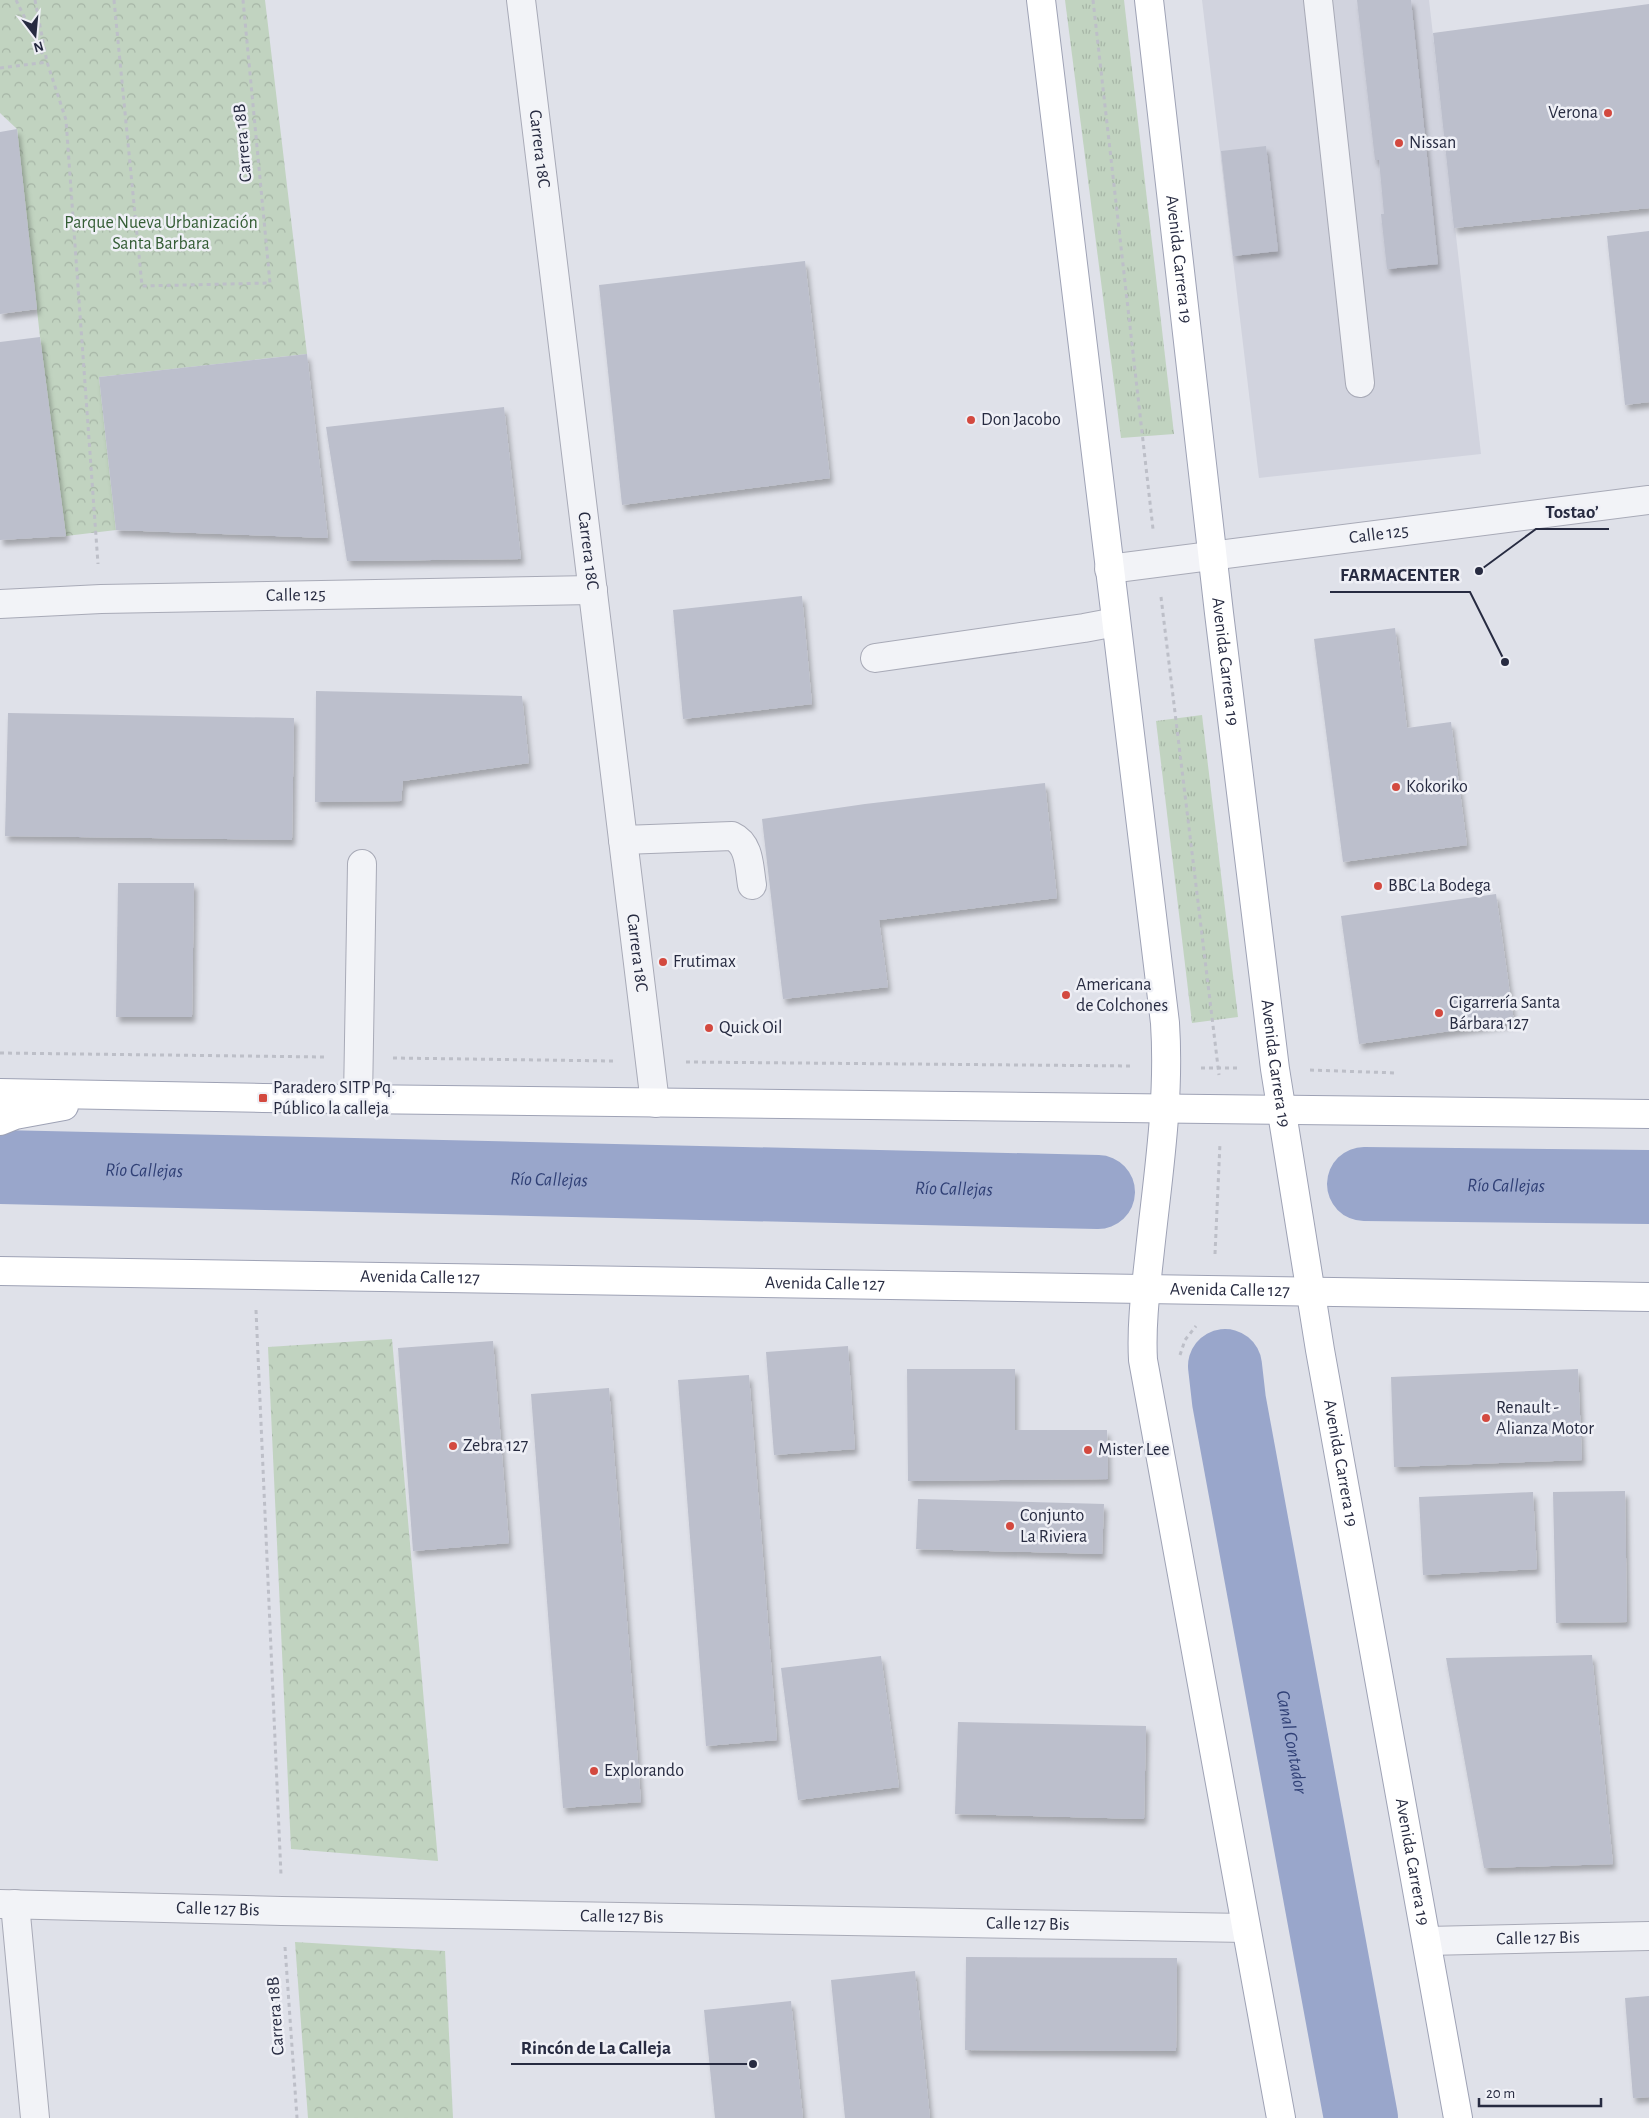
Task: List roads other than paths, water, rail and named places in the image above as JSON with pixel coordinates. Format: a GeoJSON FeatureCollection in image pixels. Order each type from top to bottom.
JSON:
{"type":"FeatureCollection","features":[{"type":"Feature","properties":{"kind":"main road"},"geometry":{"type":"LineString","coordinates":[[1041,0],[1165,1024],[1168,1067],[1166,1109],[1142,1341],[1146,1383],[1281,2118]]}},
{"type":"Feature","properties":{"kind":"main road","name":"Avenida Carrera 19"},"geometry":{"type":"LineString","coordinates":[[1149,0],[1213,557],[1275,1069],[1320,1350],[1458,2118]]}},
{"type":"Feature","properties":{"kind":"main road"},"geometry":{"type":"LineString","coordinates":[[0,1093],[655,1103],[1649,1114]]}},
{"type":"Feature","properties":{"kind":"main road"},"geometry":{"type":"LineString","coordinates":[[0,1121],[14,1115],[122,1096]]}},
{"type":"Feature","properties":{"kind":"main road"},"geometry":{"type":"LineString","coordinates":[[0,1261],[13,1272]]}},
{"type":"Feature","properties":{"kind":"main road","name":"Avenida Calle 127"},"geometry":{"type":"LineString","coordinates":[[13,1272],[1649,1297]]}},
{"type":"Feature","properties":{"kind":"street","name":"Carrera 18C"},"geometry":{"type":"LineString","coordinates":[[521,0],[655,1103]]}},
{"type":"Feature","properties":{"kind":"street"},"geometry":{"type":"LineString","coordinates":[[1318,0],[1360,383]]}},
{"type":"Feature","properties":{"kind":"street","name":"Calle 125"},"geometry":{"type":"LineString","coordinates":[[1109,570],[1649,500]]}},
{"type":"Feature","properties":{"kind":"street","name":"Calle 125"},"geometry":{"type":"LineString","coordinates":[[0,604],[101,599],[594,590]]}},
{"type":"Feature","properties":{"kind":"street"},"geometry":{"type":"LineString","coordinates":[[875,658],[1116,622]]}},
{"type":"Feature","properties":{"kind":"street"},"geometry":{"type":"LineString","coordinates":[[623,840],[732,836],[740,840],[745,849],[752,885]]}},
{"type":"Feature","properties":{"kind":"street"},"geometry":{"type":"LineString","coordinates":[[358,1099],[362,864]]}},
{"type":"Feature","properties":{"kind":"street"},"geometry":{"type":"LineString","coordinates":[[7,1904],[34,2118]]}},
{"type":"Feature","properties":{"kind":"street","name":"Calle 127 Bis"},"geometry":{"type":"LineString","coordinates":[[7,1904],[282,1912],[1246,1928]]}},
{"type":"Feature","properties":{"kind":"street","name":"Calle 127 Bis"},"geometry":{"type":"LineString","coordinates":[[1427,1941],[1649,1936]]}},
{"type":"Feature","properties":{"kind":"waterway","name":"Río Callejas"},"geometry":{"type":"LineString","coordinates":[[0,1167],[1098,1192]]}},
{"type":"Feature","properties":{"kind":"waterway","name":"Río Callejas"},"geometry":{"type":"LineString","coordinates":[[1364,1184],[1649,1187]]}},
{"type":"Feature","properties":{"kind":"waterway","name":"Canal Contador"},"geometry":{"type":"LineString","coordinates":[[1225,1366],[1229,1401],[1361,2118]]}},
{"type":"Feature","properties":{"kind":"place","name":"Verona"},"geometry":{"type":"Point","coordinates":[1608,113]}},
{"type":"Feature","properties":{"kind":"place","name":"Nissan"},"geometry":{"type":"Point","coordinates":[1399,143]}},
{"type":"Feature","properties":{"kind":"place","name":"Don Jacobo"},"geometry":{"type":"Point","coordinates":[971,420]}},
{"type":"Feature","properties":{"kind":"place","name":"Tostao’"},"geometry":{"type":"Point","coordinates":[1479,571]}},
{"type":"Feature","properties":{"kind":"place","name":"FARMACENTER"},"geometry":{"type":"Point","coordinates":[1505,662]}},
{"type":"Feature","properties":{"kind":"place","name":"Kokoriko"},"geometry":{"type":"Point","coordinates":[1396,787]}},
{"type":"Feature","properties":{"kind":"place","name":"BBC La Bodega"},"geometry":{"type":"Point","coordinates":[1378,886]}},
{"type":"Feature","properties":{"kind":"place","name":"Frutimax"},"geometry":{"type":"Point","coordinates":[663,962]}},
{"type":"Feature","properties":{"kind":"place","name":"Americana de Colchones"},"geometry":{"type":"Point","coordinates":[1066,995]}},
{"type":"Feature","properties":{"kind":"place","name":"Cigarrería Santa Bárbara 127"},"geometry":{"type":"Point","coordinates":[1439,1013]}},
{"type":"Feature","properties":{"kind":"place","name":"Quick Oil"},"geometry":{"type":"Point","coordinates":[709,1028]}},
{"type":"Feature","properties":{"kind":"place","name":"Paradero SITP Pq. Público la calleja"},"geometry":{"type":"Point","coordinates":[263,1098]}},
{"type":"Feature","properties":{"kind":"place","name":"Renault - Alianza Motor"},"geometry":{"type":"Point","coordinates":[1486,1418]}},
{"type":"Feature","properties":{"kind":"place","name":"Zebra 127"},"geometry":{"type":"Point","coordinates":[453,1446]}},
{"type":"Feature","properties":{"kind":"place","name":"Mister Lee"},"geometry":{"type":"Point","coordinates":[1088,1450]}},
{"type":"Feature","properties":{"kind":"place","name":"Conjunto La Riviera"},"geometry":{"type":"Point","coordinates":[1010,1526]}},
{"type":"Feature","properties":{"kind":"place","name":"Explorando"},"geometry":{"type":"Point","coordinates":[594,1771]}},
{"type":"Feature","properties":{"kind":"place","name":"Rincón de La Calleja"},"geometry":{"type":"Point","coordinates":[753,2064]}},
{"type":"Feature","properties":{"kind":"park label","name":"Parque Nueva Urbanización Santa Barbara"},"geometry":{"type":"Point","coordinates":[161,233]}}]}
